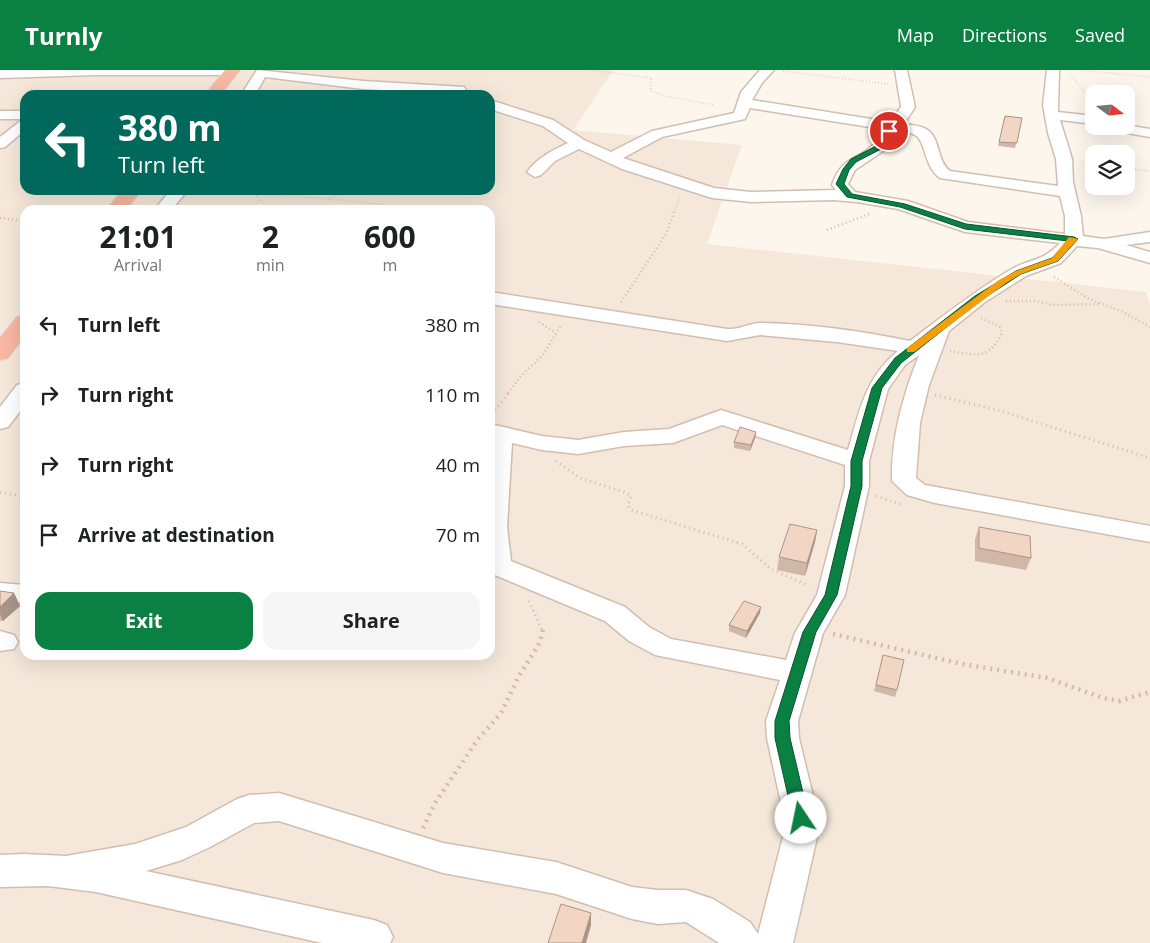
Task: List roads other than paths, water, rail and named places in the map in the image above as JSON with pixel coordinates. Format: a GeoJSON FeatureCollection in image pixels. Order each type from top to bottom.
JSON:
{"type":"FeatureCollection","features":[{"type":"Feature","properties":{"kind":"highway"},"geometry":{"type":"LineString","coordinates":[[216,90],[232,70]]}},
{"type":"Feature","properties":{"kind":"highway"},"geometry":{"type":"LineString","coordinates":[[120,205],[128,195]]}},
{"type":"Feature","properties":{"kind":"highway"},"geometry":{"type":"LineString","coordinates":[[0,353],[20,328]]}},
{"type":"Feature","properties":{"kind":"street"},"geometry":{"type":"LineString","coordinates":[[0,74],[94,70],[232,70]]}},
{"type":"Feature","properties":{"kind":"street"},"geometry":{"type":"LineString","coordinates":[[320,81],[359,70]]}},
{"type":"Feature","properties":{"kind":"street"},"geometry":{"type":"LineString","coordinates":[[610,159],[657,134],[740,116],[754,83],[768,70]]}},
{"type":"Feature","properties":{"kind":"street"},"geometry":{"type":"LineString","coordinates":[[850,196],[840,184],[846,169],[854,161],[879,148],[889,131],[896,126],[908,107],[906,90],[900,70]]}},
{"type":"Feature","properties":{"kind":"street"},"geometry":{"type":"LineString","coordinates":[[774,943],[801,833],[798,799],[782,730],[796,673],[809,632],[831,595],[857,486],[856,461],[877,388],[898,360],[928,342],[970,304],[1018,272],[1055,259],[1074,239],[1069,192],[1065,182],[1064,160],[1054,133],[1050,92],[1053,70]]}},
{"type":"Feature","properties":{"kind":"street"},"geometry":{"type":"LineString","coordinates":[[251,90],[263,72],[320,81],[378,86],[463,88]]}},
{"type":"Feature","properties":{"kind":"street"},"geometry":{"type":"LineString","coordinates":[[495,106],[548,123],[579,143],[610,159],[712,193],[751,197],[850,196],[892,203],[965,226],[1074,239],[1150,258]]}},
{"type":"Feature","properties":{"kind":"street"},"geometry":{"type":"LineString","coordinates":[[744,106],[896,126],[923,133],[928,140],[939,169],[946,175],[1069,192]]}},
{"type":"Feature","properties":{"kind":"street"},"geometry":{"type":"LineString","coordinates":[[0,115],[20,115]]}},
{"type":"Feature","properties":{"kind":"street"},"geometry":{"type":"LineString","coordinates":[[1052,115],[1085,118]]}},
{"type":"Feature","properties":{"kind":"street"},"geometry":{"type":"LineString","coordinates":[[0,144],[20,127]]}},
{"type":"Feature","properties":{"kind":"street"},"geometry":{"type":"LineString","coordinates":[[1135,130],[1150,133]]}},
{"type":"Feature","properties":{"kind":"street"},"geometry":{"type":"LineString","coordinates":[[535,172],[550,158],[579,143]]}},
{"type":"Feature","properties":{"kind":"street"},"geometry":{"type":"LineString","coordinates":[[166,205],[175,195]]}},
{"type":"Feature","properties":{"kind":"street"},"geometry":{"type":"LineString","coordinates":[[1100,244],[1146,240]]}},
{"type":"Feature","properties":{"kind":"street"},"geometry":{"type":"LineString","coordinates":[[495,299],[530,306],[569,309],[614,319],[726,335],[740,336],[758,329],[928,342]]}},
{"type":"Feature","properties":{"kind":"street"},"geometry":{"type":"LineString","coordinates":[[928,342],[917,385],[903,467],[904,481],[910,486],[959,500],[1150,534]]}},
{"type":"Feature","properties":{"kind":"street"},"geometry":{"type":"LineString","coordinates":[[0,422],[20,399]]}},
{"type":"Feature","properties":{"kind":"street"},"geometry":{"type":"LineString","coordinates":[[495,427],[542,443],[578,446],[624,439],[667,438],[721,417],[856,461]]}},
{"type":"Feature","properties":{"kind":"street"},"geometry":{"type":"LineString","coordinates":[[495,532],[502,567],[615,614],[639,634],[665,648],[796,673]]}},
{"type":"Feature","properties":{"kind":"street"},"geometry":{"type":"LineString","coordinates":[[0,592],[20,594]]}},
{"type":"Feature","properties":{"kind":"street"},"geometry":{"type":"LineString","coordinates":[[66,872],[135,859],[170,849],[198,837],[239,813],[258,807],[279,808],[443,858],[556,878],[632,903],[658,907],[686,906],[737,934],[743,943]]}},
{"type":"Feature","properties":{"kind":"street"},"geometry":{"type":"LineString","coordinates":[[0,871],[41,868],[66,872],[374,937]]}}]}
